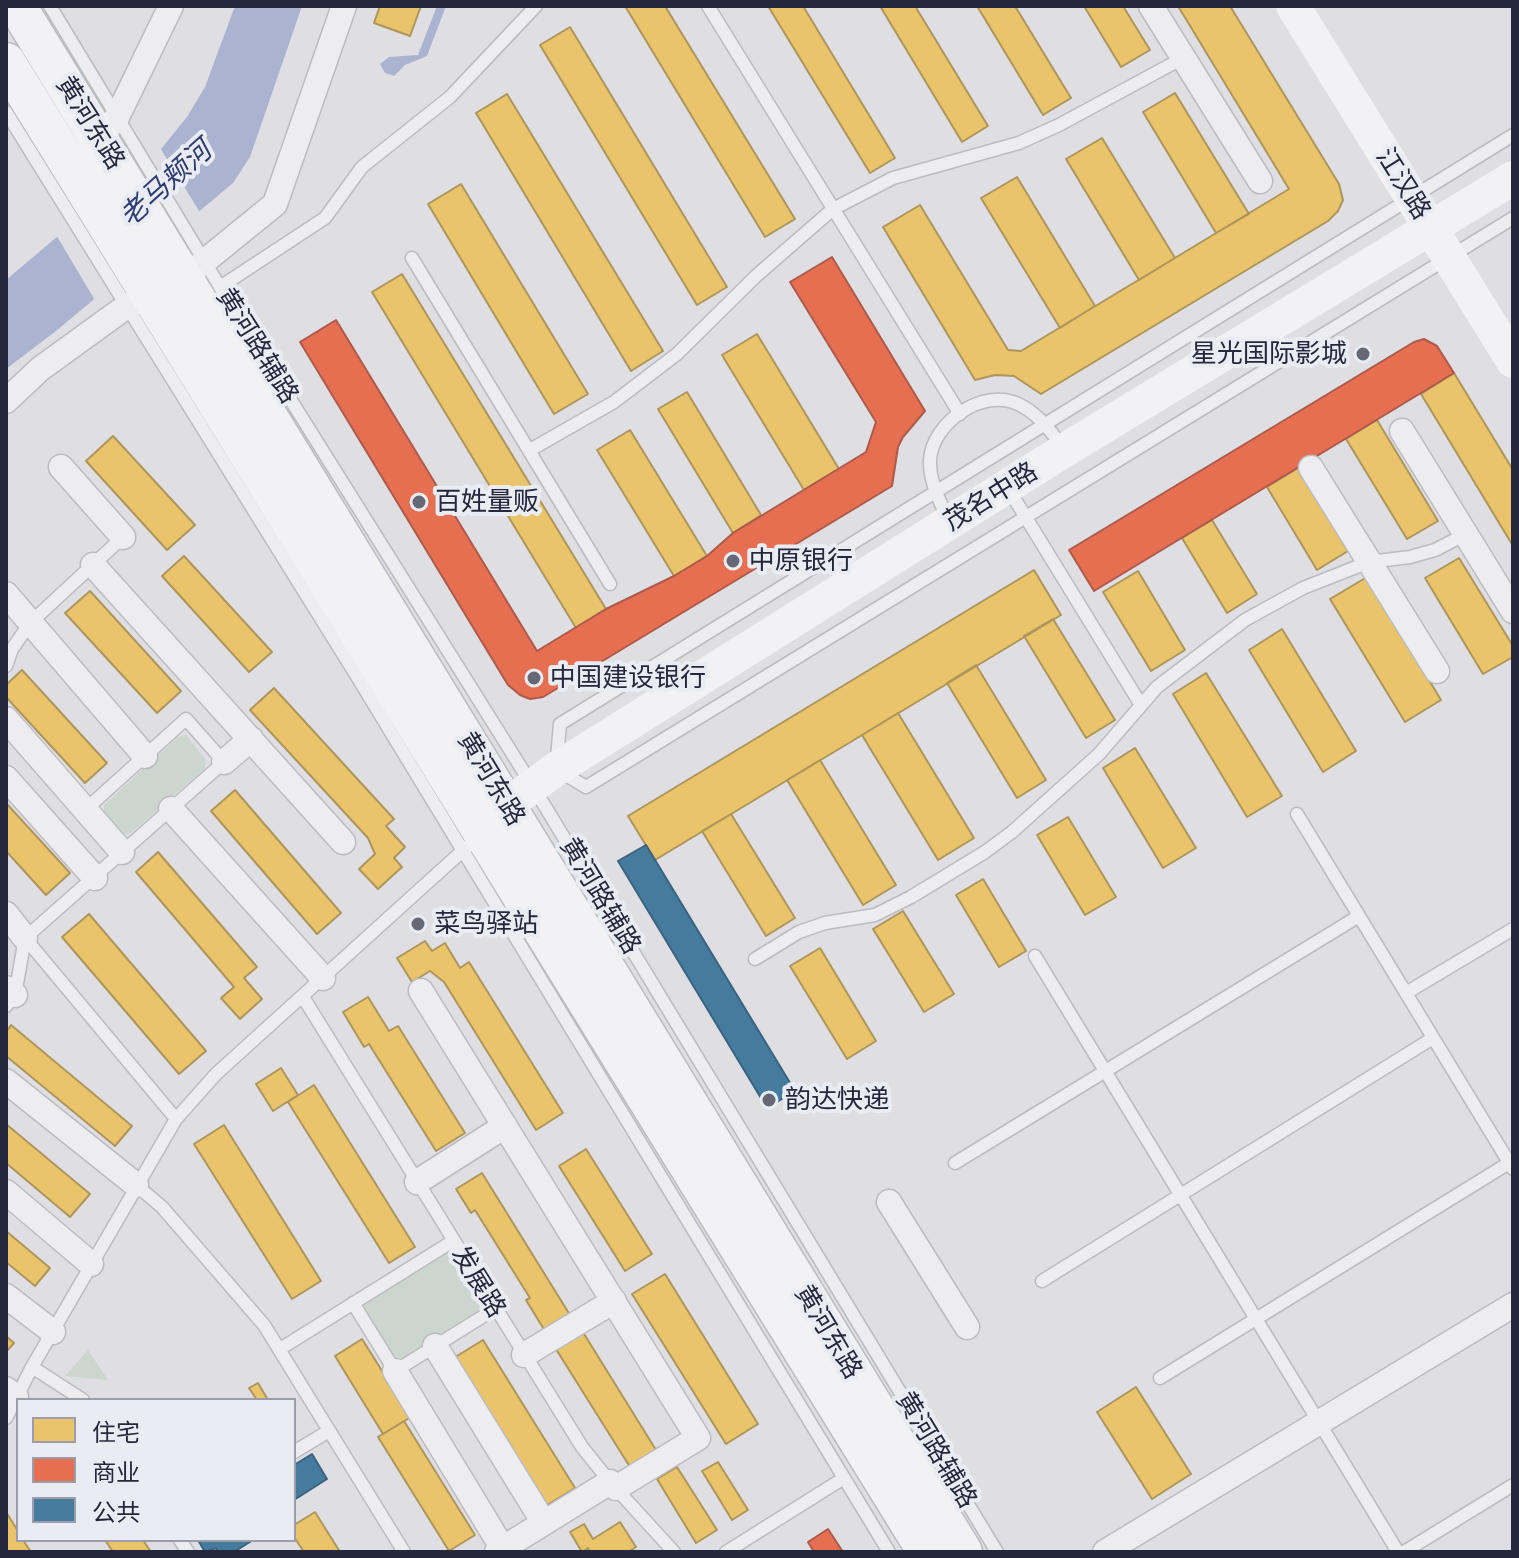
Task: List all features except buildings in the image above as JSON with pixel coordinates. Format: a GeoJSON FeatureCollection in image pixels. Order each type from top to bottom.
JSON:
{"type":"FeatureCollection","features":[{"type":"Feature","properties":{"kind":"main road","name":"黄河东路"},"geometry":{"type":"LineString","coordinates":[[17,6],[115,138],[196,267],[508,809],[927,1552]]}},
{"type":"Feature","properties":{"kind":"main road","name":"黄河东路"},"geometry":{"type":"LineString","coordinates":[[6,62],[15,118],[67,185],[135,295],[508,809],[963,1552]]}},
{"type":"Feature","properties":{"kind":"street"},"geometry":{"type":"LineString","coordinates":[[115,138],[171,6]]}},
{"type":"Feature","properties":{"kind":"street"},"geometry":{"type":"LineString","coordinates":[[6,401],[40,369],[135,295],[196,267],[275,204],[344,6]]}},
{"type":"Feature","properties":{"kind":"street"},"geometry":{"type":"LineString","coordinates":[[1151,6],[1260,181]]}},
{"type":"Feature","properties":{"kind":"street","name":"江汉路"},"geometry":{"type":"LineString","coordinates":[[1293,6],[1513,361]]}},
{"type":"Feature","properties":{"kind":"street","name":"茂名中路"},"geometry":{"type":"LineString","coordinates":[[508,809],[943,507],[1007,487],[1055,438],[1439,243],[1513,178]]}},
{"type":"Feature","properties":{"kind":"street"},"geometry":{"type":"LineString","coordinates":[[1402,431],[1513,611]]}},
{"type":"Feature","properties":{"kind":"street"},"geometry":{"type":"LineString","coordinates":[[61,467],[123,537]]}},
{"type":"Feature","properties":{"kind":"street"},"geometry":{"type":"LineString","coordinates":[[1311,468],[1437,671]]}},
{"type":"Feature","properties":{"kind":"street"},"geometry":{"type":"LineString","coordinates":[[93,565],[343,842]]}},
{"type":"Feature","properties":{"kind":"street"},"geometry":{"type":"LineString","coordinates":[[6,594],[145,756]]}},
{"type":"Feature","properties":{"kind":"street"},"geometry":{"type":"LineString","coordinates":[[6,719],[122,852]]}},
{"type":"Feature","properties":{"kind":"street"},"geometry":{"type":"LineString","coordinates":[[224,762],[251,739]]}},
{"type":"Feature","properties":{"kind":"street"},"geometry":{"type":"LineString","coordinates":[[6,778],[95,878]]}},
{"type":"Feature","properties":{"kind":"street"},"geometry":{"type":"LineString","coordinates":[[171,809],[323,978]]}},
{"type":"Feature","properties":{"kind":"street"},"geometry":{"type":"LineString","coordinates":[[6,914],[25,938]]}},
{"type":"Feature","properties":{"kind":"street"},"geometry":{"type":"LineString","coordinates":[[395,1371],[500,1550],[698,1438],[421,991]]}},
{"type":"Feature","properties":{"kind":"street"},"geometry":{"type":"LineString","coordinates":[[6,1081],[136,1185]]}},
{"type":"Feature","properties":{"kind":"street"},"geometry":{"type":"LineString","coordinates":[[417,1182],[505,1126]]}},
{"type":"Feature","properties":{"kind":"street"},"geometry":{"type":"LineString","coordinates":[[6,1192],[91,1264]]}},
{"type":"Feature","properties":{"kind":"street"},"geometry":{"type":"LineString","coordinates":[[889,1202],[967,1327]]}},
{"type":"Feature","properties":{"kind":"street"},"geometry":{"type":"LineString","coordinates":[[6,1296],[53,1332]]}},
{"type":"Feature","properties":{"kind":"street"},"geometry":{"type":"LineString","coordinates":[[524,1355],[614,1301]]}},
{"type":"Feature","properties":{"kind":"street"},"geometry":{"type":"LineString","coordinates":[[1105,1552],[1513,1305]]}},
{"type":"Feature","properties":{"kind":"street"},"geometry":{"type":"LineString","coordinates":[[435,1346],[544,1523]]}},
{"type":"Feature","properties":{"kind":"lane"},"geometry":{"type":"LineString","coordinates":[[50,6],[115,138]]}},
{"type":"Feature","properties":{"kind":"lane"},"geometry":{"type":"LineString","coordinates":[[196,267],[325,218],[362,167],[450,97],[536,6]]}},
{"type":"Feature","properties":{"kind":"lane"},"geometry":{"type":"LineString","coordinates":[[708,6],[960,414]]}},
{"type":"Feature","properties":{"kind":"lane"},"geometry":{"type":"LineString","coordinates":[[530,450],[614,402],[677,354],[756,276],[833,209],[893,178],[1019,143],[1059,125],[1183,58]]}},
{"type":"Feature","properties":{"kind":"lane"},"geometry":{"type":"LineString","coordinates":[[1055,438],[1015,402],[998,399],[975,405],[960,414],[945,424],[935,440],[930,458],[931,475],[943,507],[1055,438],[1411,198],[1513,135]]}},
{"type":"Feature","properties":{"kind":"lane"},"geometry":{"type":"LineString","coordinates":[[9,1401],[53,1332],[176,1119],[216,1074],[508,809],[586,787],[1025,517],[1439,243],[1513,218]]}},
{"type":"Feature","properties":{"kind":"lane"},"geometry":{"type":"LineString","coordinates":[[412,258],[610,584]]}},
{"type":"Feature","properties":{"kind":"lane"},"geometry":{"type":"LineString","coordinates":[[1007,487],[1141,705]]}},
{"type":"Feature","properties":{"kind":"lane"},"geometry":{"type":"LineString","coordinates":[[755,959],[799,932],[825,923],[875,915],[985,852],[1012,832],[1099,754],[1171,675],[1245,620],[1303,588],[1369,562],[1410,557],[1435,550],[1466,534]]}},
{"type":"Feature","properties":{"kind":"lane"},"geometry":{"type":"LineString","coordinates":[[6,666],[12,649],[30,623],[123,537]]}},
{"type":"Feature","properties":{"kind":"lane"},"geometry":{"type":"LineString","coordinates":[[9,996],[25,938],[224,762],[186,719],[85,810]]}},
{"type":"Feature","properties":{"kind":"lane"},"geometry":{"type":"LineString","coordinates":[[508,809],[844,1478],[889,1552]]}},
{"type":"Feature","properties":{"kind":"lane","name":"黄河路辅路"},"geometry":{"type":"LineString","coordinates":[[508,809],[997,1552]]}},
{"type":"Feature","properties":{"kind":"lane"},"geometry":{"type":"LineString","coordinates":[[1160,1378],[1511,1166],[1297,814]]}},
{"type":"Feature","properties":{"kind":"lane"},"geometry":{"type":"LineString","coordinates":[[955,1163],[1359,916]]}},
{"type":"Feature","properties":{"kind":"lane"},"geometry":{"type":"LineString","coordinates":[[1406,993],[1513,929]]}},
{"type":"Feature","properties":{"kind":"lane"},"geometry":{"type":"LineString","coordinates":[[25,938],[176,1119]]}},
{"type":"Feature","properties":{"kind":"lane"},"geometry":{"type":"LineString","coordinates":[[1035,956],[1401,1552],[1513,1485]]}},
{"type":"Feature","properties":{"kind":"lane","name":"发展路"},"geometry":{"type":"LineString","coordinates":[[303,997],[582,1447],[674,1552]]}},
{"type":"Feature","properties":{"kind":"lane"},"geometry":{"type":"LineString","coordinates":[[1042,1281],[1433,1038]]}},
{"type":"Feature","properties":{"kind":"lane"},"geometry":{"type":"LineString","coordinates":[[136,1185],[162,1207],[264,1325],[404,1552]]}},
{"type":"Feature","properties":{"kind":"lane"},"geometry":{"type":"LineString","coordinates":[[280,1349],[453,1241]]}},
{"type":"Feature","properties":{"kind":"lane"},"geometry":{"type":"LineString","coordinates":[[353,1303],[395,1371],[495,1309]]}},
{"type":"Feature","properties":{"kind":"lane"},"geometry":{"type":"LineString","coordinates":[[32,1367],[80,1398]]}},
{"type":"Feature","properties":{"kind":"lane"},"geometry":{"type":"LineString","coordinates":[[296,1451],[329,1431]]}},
{"type":"Feature","properties":{"kind":"lane"},"geometry":{"type":"LineString","coordinates":[[726,1552],[844,1478]]}},
{"type":"Feature","properties":{"kind":"shaded area"},"geometry":{"type":"Polygon","coordinates":[[[186,735],[206,760],[204,769],[131,833],[123,834],[104,813],[104,805],[178,737],[186,735]]]}},
{"type":"Feature","properties":{"kind":"shaded area"},"geometry":{"type":"Polygon","coordinates":[[[443,1252],[455,1253],[483,1301],[476,1315],[398,1365],[361,1308],[362,1302],[443,1252]]]}},
{"type":"Feature","properties":{"kind":"shaded area"},"geometry":{"type":"Polygon","coordinates":[[[88,1350],[108,1380],[65,1376],[88,1350]]]}},
{"type":"Feature","properties":{"kind":"water","name":"老马颊河"},"geometry":{"type":"Polygon","coordinates":[[[235,6],[302,6],[250,157],[233,183],[6,369],[6,280],[161,149],[187,117],[205,87],[235,6]]]}},
{"type":"Feature","properties":{"kind":"water"},"geometry":{"type":"Polygon","coordinates":[[[437,6],[446,6],[427,56],[405,65],[394,76],[385,73],[380,64],[389,57],[418,55],[437,6]]]}},
{"type":"Feature","properties":{"kind":"pier"},"geometry":{"type":"Polygon","coordinates":[[[159,146],[201,214],[96,302],[55,233],[159,146]]]}},
{"type":"Feature","properties":{"kind":"place","name":"星光国际影城"},"geometry":{"type":"Point","coordinates":[1363,354]}},
{"type":"Feature","properties":{"kind":"place","name":"百姓量贩"},"geometry":{"type":"Point","coordinates":[419,502]}},
{"type":"Feature","properties":{"kind":"place","name":"中原银行"},"geometry":{"type":"Point","coordinates":[733,561]}},
{"type":"Feature","properties":{"kind":"place","name":"中国建设银行"},"geometry":{"type":"Point","coordinates":[534,678]}},
{"type":"Feature","properties":{"kind":"place","name":"菜鸟驿站"},"geometry":{"type":"Point","coordinates":[418,924]}},
{"type":"Feature","properties":{"kind":"place","name":"韵达快递"},"geometry":{"type":"Point","coordinates":[769,1100]}}]}
